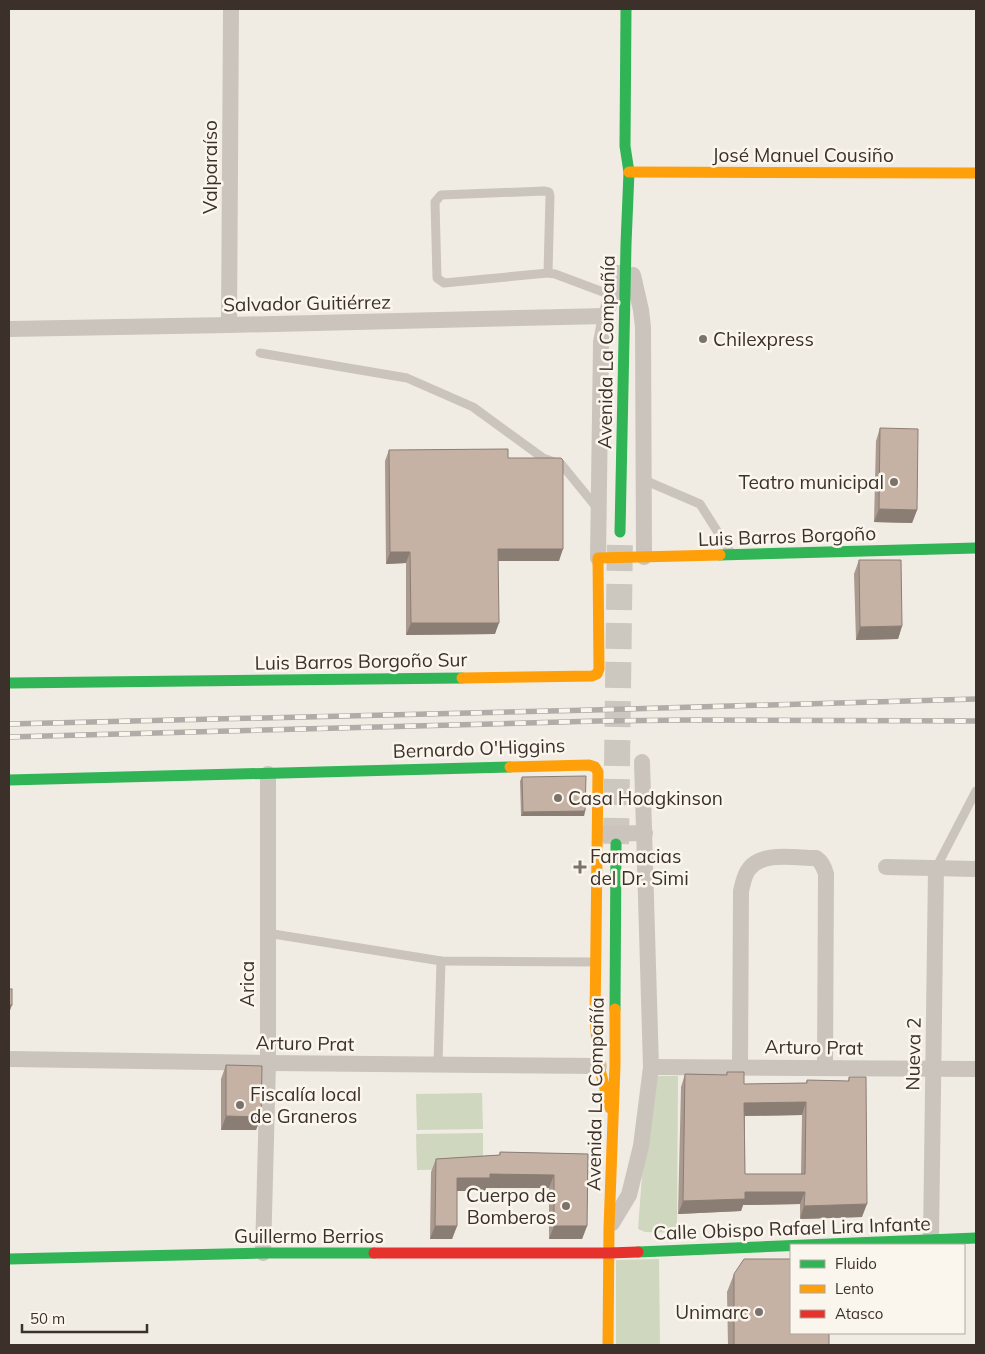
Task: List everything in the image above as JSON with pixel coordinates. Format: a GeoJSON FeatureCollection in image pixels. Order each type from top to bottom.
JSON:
{"type":"FeatureCollection","features":[{"type":"Feature","properties":{"kind":"street","name":"Valparaíso"},"geometry":{"type":"LineString","coordinates":[[228,325],[231,9]]}},
{"type":"Feature","properties":{"kind":"street","name":"Avenida La Compañía"},"geometry":{"type":"LineString","coordinates":[[620,532],[629,172],[625,146],[626,9]]}},
{"type":"Feature","properties":{"kind":"street","name":"Avenida La Compañía"},"geometry":{"type":"LineString","coordinates":[[629,172],[636,155]]}},
{"type":"Feature","properties":{"kind":"street","name":"José Manuel Cousiño"},"geometry":{"type":"LineString","coordinates":[[629,172],[976,174]]}},
{"type":"Feature","properties":{"kind":"street"},"geometry":{"type":"LineString","coordinates":[[598,558],[601,342],[611,295],[626,244]]}},
{"type":"Feature","properties":{"kind":"street"},"geometry":{"type":"LineString","coordinates":[[626,244],[643,327],[644,557]]}},
{"type":"Feature","properties":{"kind":"street","name":"Salvador Guitiérrez"},"geometry":{"type":"LineString","coordinates":[[9,329],[606,316]]}},
{"type":"Feature","properties":{"kind":"street","name":"Luis Barros Borgoño"},"geometry":{"type":"LineString","coordinates":[[598,558],[976,548]]}},
{"type":"Feature","properties":{"kind":"street","name":"Luis Barros Borgoño Sur"},"geometry":{"type":"LineString","coordinates":[[9,683],[592,676],[597,674],[599,669],[598,558]]}},
{"type":"Feature","properties":{"kind":"street"},"geometry":{"type":"LineString","coordinates":[[609,1228],[629,1196],[641,1146],[651,1067],[642,762]]}},
{"type":"Feature","properties":{"kind":"street","name":"Bernardo O'Higgins"},"geometry":{"type":"LineString","coordinates":[[9,780],[590,765],[595,767],[598,772],[595,1018],[599,1066],[613,1120]]}},
{"type":"Feature","properties":{"kind":"street","name":"Arica"},"geometry":{"type":"LineString","coordinates":[[263,1254],[268,1063],[268,774]]}},
{"type":"Feature","properties":{"kind":"street"},"geometry":{"type":"LineString","coordinates":[[597,834],[644,833]]}},
{"type":"Feature","properties":{"kind":"street","name":"Avenida La Compañía"},"geometry":{"type":"LineString","coordinates":[[608,1345],[609,1228],[615,1065],[616,844]]}},
{"type":"Feature","properties":{"kind":"street"},"geometry":{"type":"LineString","coordinates":[[740,1067],[741,891],[744,877],[748,870],[759,860],[768,857],[816,858],[820,860],[825,868],[825,1068]]}},
{"type":"Feature","properties":{"kind":"street"},"geometry":{"type":"LineString","coordinates":[[886,867],[976,869]]}},
{"type":"Feature","properties":{"kind":"street","name":"Nueva 2"},"geometry":{"type":"LineString","coordinates":[[931,1240],[936,868]]}},
{"type":"Feature","properties":{"kind":"street","name":"Arturo Prat"},"geometry":{"type":"LineString","coordinates":[[9,1059],[599,1066]]}},
{"type":"Feature","properties":{"kind":"street","name":"Arturo Prat"},"geometry":{"type":"LineString","coordinates":[[651,1067],[976,1069]]}},
{"type":"Feature","properties":{"kind":"street","name":"Calle Obispo Rafael Lira Infante"},"geometry":{"type":"LineString","coordinates":[[824,1244],[976,1238]]}},
{"type":"Feature","properties":{"kind":"street","name":"Calle Obispo Rafael Lira Infante"},"geometry":{"type":"LineString","coordinates":[[609,1252],[790,1245]]}},
{"type":"Feature","properties":{"kind":"street","name":"Guillermo Berrios"},"geometry":{"type":"LineString","coordinates":[[9,1259],[263,1254],[609,1252]]}},
{"type":"Feature","properties":{"kind":"lane"},"geometry":{"type":"LineString","coordinates":[[548,273],[549,192],[442,195],[435,202],[437,278],[440,281],[444,283],[548,273],[611,295]]}},
{"type":"Feature","properties":{"kind":"lane"},"geometry":{"type":"LineString","coordinates":[[260,353],[408,378],[473,407],[543,458],[562,465],[599,510]]}},
{"type":"Feature","properties":{"kind":"lane"},"geometry":{"type":"LineString","coordinates":[[644,480],[700,504],[732,555]]}},
{"type":"Feature","properties":{"kind":"lane"},"geometry":{"type":"LineString","coordinates":[[936,868],[976,791]]}},
{"type":"Feature","properties":{"kind":"lane"},"geometry":{"type":"LineString","coordinates":[[267,933],[441,961],[596,962]]}},
{"type":"Feature","properties":{"kind":"lane"},"geometry":{"type":"LineString","coordinates":[[438,1064],[441,961]]}},
{"type":"Feature","properties":{"kind":"green space"},"geometry":{"type":"Polygon","coordinates":[[[656,1076],[678,1076],[677,1233],[645,1232],[638,1229],[644,1149],[656,1076]]]}},
{"type":"Feature","properties":{"kind":"green space"},"geometry":{"type":"Polygon","coordinates":[[[482,1093],[483,1129],[417,1130],[416,1094],[482,1093]]]}},
{"type":"Feature","properties":{"kind":"green space"},"geometry":{"type":"Polygon","coordinates":[[[483,1133],[483,1169],[417,1170],[416,1134],[483,1133]]]}},
{"type":"Feature","properties":{"kind":"green space"},"geometry":{"type":"Polygon","coordinates":[[[659,1259],[660,1345],[616,1345],[616,1260],[659,1259]]]}},
{"type":"Feature","properties":{"kind":"building","name":"Teatro municipal"},"geometry":{"type":"Polygon","coordinates":[[[880,428],[918,429],[917,510],[879,509],[880,428]]]}},
{"type":"Feature","properties":{"kind":"building"},"geometry":{"type":"Polygon","coordinates":[[[508,449],[508,458],[561,458],[563,460],[563,549],[498,549],[499,623],[411,623],[410,552],[390,552],[389,450],[508,449]]]}},
{"type":"Feature","properties":{"kind":"building"},"geometry":{"type":"Polygon","coordinates":[[[859,560],[901,560],[902,626],[860,627],[859,560]]]}},
{"type":"Feature","properties":{"kind":"building","name":"Casa Hodgkinson"},"geometry":{"type":"Polygon","coordinates":[[[586,776],[585,811],[523,812],[522,777],[586,776]]]}},
{"type":"Feature","properties":{"kind":"building"},"geometry":{"type":"Polygon","coordinates":[[[9,989],[12,989],[12,1005],[9,1005],[9,989]]]}},
{"type":"Feature","properties":{"kind":"building","name":"Fiscalía local de Graneros"},"geometry":{"type":"Polygon","coordinates":[[[226,1065],[262,1066],[261,1117],[226,1116],[226,1065]]]}},
{"type":"Feature","properties":{"kind":"building"},"geometry":{"type":"Polygon","coordinates":[[[727,1072],[744,1072],[744,1084],[807,1083],[807,1080],[849,1081],[849,1077],[866,1077],[867,1204],[804,1206],[805,1192],[745,1192],[745,1199],[683,1201],[685,1074],[727,1075],[727,1072]],[[806,1102],[744,1103],[745,1174],[805,1174],[806,1102]]]}},
{"type":"Feature","properties":{"kind":"building"},"geometry":{"type":"Polygon","coordinates":[[[500,1152],[588,1154],[587,1226],[554,1226],[554,1175],[490,1174],[490,1178],[457,1178],[457,1226],[435,1226],[436,1159],[500,1155],[500,1152]]]}},
{"type":"Feature","properties":{"kind":"building","name":"Unimarc"},"geometry":{"type":"Polygon","coordinates":[[[744,1259],[790,1259],[790,1334],[829,1334],[829,1345],[734,1345],[734,1274],[744,1259]]]}},
{"type":"Feature","properties":{"kind":"tunnel"},"geometry":{"type":"LineString","coordinates":[[616,844],[620,535]]}},
{"type":"Feature","properties":{"kind":"railway"},"geometry":{"type":"LineString","coordinates":[[9,724],[976,699]]}},
{"type":"Feature","properties":{"kind":"railway"},"geometry":{"type":"LineString","coordinates":[[9,737],[598,721],[976,721]]}},
{"type":"Feature","properties":{"kind":"traffic: fast"},"geometry":{"type":"LineString","coordinates":[[620,532],[629,172],[625,146],[626,9]]}},
{"type":"Feature","properties":{"kind":"traffic: fast"},"geometry":{"type":"LineString","coordinates":[[720,555],[976,548]]}},
{"type":"Feature","properties":{"kind":"traffic: fast"},"geometry":{"type":"LineString","coordinates":[[9,683],[462,678]]}},
{"type":"Feature","properties":{"kind":"traffic: fast"},"geometry":{"type":"LineString","coordinates":[[9,780],[510,767]]}},
{"type":"Feature","properties":{"kind":"traffic: fast"},"geometry":{"type":"LineString","coordinates":[[615,1009],[616,844]]}},
{"type":"Feature","properties":{"kind":"traffic: fast"},"geometry":{"type":"LineString","coordinates":[[831,1244],[976,1238]]}},
{"type":"Feature","properties":{"kind":"traffic: fast"},"geometry":{"type":"LineString","coordinates":[[638,1252],[790,1246]]}},
{"type":"Feature","properties":{"kind":"traffic: fast"},"geometry":{"type":"LineString","coordinates":[[9,1259],[263,1253],[374,1253]]}},
{"type":"Feature","properties":{"kind":"traffic: slow"},"geometry":{"type":"LineString","coordinates":[[629,172],[976,173]]}},
{"type":"Feature","properties":{"kind":"traffic: slow"},"geometry":{"type":"LineString","coordinates":[[462,678],[592,676],[597,674],[599,669],[598,558],[720,555]]}},
{"type":"Feature","properties":{"kind":"traffic: slow"},"geometry":{"type":"LineString","coordinates":[[510,767],[589,765],[595,767],[598,772],[595,1018],[599,1066],[610,1108]]}},
{"type":"Feature","properties":{"kind":"traffic: slow"},"geometry":{"type":"LineString","coordinates":[[608,1345],[615,1009]]}},
{"type":"Feature","properties":{"kind":"traffic: jam"},"geometry":{"type":"LineString","coordinates":[[374,1253],[638,1252]]}},
{"type":"Feature","properties":{"kind":"place","name":"Chilexpress"},"geometry":{"type":"Point","coordinates":[703,339]}},
{"type":"Feature","properties":{"kind":"place","name":"Teatro municipal"},"geometry":{"type":"Point","coordinates":[894,482]}},
{"type":"Feature","properties":{"kind":"place","name":"Casa Hodgkinson"},"geometry":{"type":"Point","coordinates":[558,798]}},
{"type":"Feature","properties":{"kind":"place","name":"Farmacias del Dr. Simi"},"geometry":{"type":"Point","coordinates":[580,867]}},
{"type":"Feature","properties":{"kind":"place","name":"Fiscalía local de Graneros"},"geometry":{"type":"Point","coordinates":[240,1105]}},
{"type":"Feature","properties":{"kind":"place","name":"Cuerpo de Bomberos"},"geometry":{"type":"Point","coordinates":[566,1206]}},
{"type":"Feature","properties":{"kind":"place","name":"Unimarc"},"geometry":{"type":"Point","coordinates":[759,1312]}}]}
